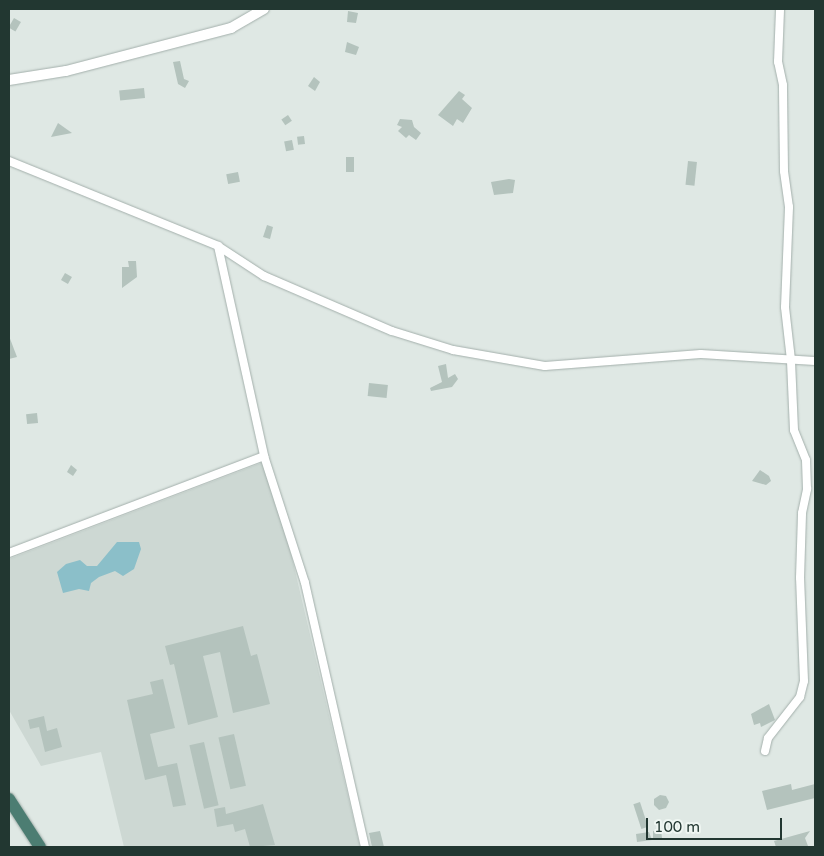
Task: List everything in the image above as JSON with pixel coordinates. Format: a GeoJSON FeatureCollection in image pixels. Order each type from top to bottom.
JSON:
{"type":"FeatureCollection","features":[{"type":"Feature","properties":{"kind":"highway"},"geometry":{"type":"LineString","coordinates":[[9,799],[40,847]]}},
{"type":"Feature","properties":{"kind":"main road"},"geometry":{"type":"LineString","coordinates":[[9,80],[66,71],[230,28],[264,9]]}},
{"type":"Feature","properties":{"kind":"street"},"geometry":{"type":"LineString","coordinates":[[765,751],[768,738],[800,696],[804,681],[800,578],[802,513],[807,489],[806,460],[794,430],[791,360],[784,280],[789,207],[784,171],[783,85],[778,62],[780,9]]}},
{"type":"Feature","properties":{"kind":"street"},"geometry":{"type":"LineString","coordinates":[[9,161],[218,246],[264,276],[392,331],[453,350],[545,366],[701,354],[815,361]]}},
{"type":"Feature","properties":{"kind":"street"},"geometry":{"type":"LineString","coordinates":[[218,246],[264,456],[304,583],[366,847]]}},
{"type":"Feature","properties":{"kind":"street"},"geometry":{"type":"LineString","coordinates":[[9,553],[264,456]]}},
{"type":"Feature","properties":{"kind":"shaded area"},"geometry":{"type":"Polygon","coordinates":[[[269,460],[360,847],[124,847],[101,752],[41,766],[9,710],[9,559],[269,460]]]}},
{"type":"Feature","properties":{"kind":"water"},"geometry":{"type":"Polygon","coordinates":[[[117,542],[139,542],[141,549],[134,569],[123,576],[115,571],[99,577],[91,583],[89,591],[79,589],[63,593],[57,572],[66,564],[80,560],[87,566],[97,566],[117,542]]]}},
{"type":"Feature","properties":{"kind":"building"},"geometry":{"type":"Polygon","coordinates":[[[348,11],[358,13],[356,23],[347,22],[348,11]]]}},
{"type":"Feature","properties":{"kind":"building"},"geometry":{"type":"Polygon","coordinates":[[[14,18],[21,22],[15,32],[9,28],[14,18]]]}},
{"type":"Feature","properties":{"kind":"building"},"geometry":{"type":"Polygon","coordinates":[[[347,42],[359,47],[356,55],[345,52],[347,42]]]}},
{"type":"Feature","properties":{"kind":"building"},"geometry":{"type":"Polygon","coordinates":[[[180,61],[184,79],[189,81],[185,88],[178,84],[173,62],[180,61]]]}},
{"type":"Feature","properties":{"kind":"building"},"geometry":{"type":"Polygon","coordinates":[[[314,77],[320,82],[315,91],[308,86],[314,77]]]}},
{"type":"Feature","properties":{"kind":"building"},"geometry":{"type":"Polygon","coordinates":[[[144,88],[145,98],[120,101],[119,91],[144,88]]]}},
{"type":"Feature","properties":{"kind":"building"},"geometry":{"type":"Polygon","coordinates":[[[459,91],[465,95],[462,99],[472,108],[463,123],[457,119],[453,126],[438,115],[459,91]]]}},
{"type":"Feature","properties":{"kind":"building"},"geometry":{"type":"Polygon","coordinates":[[[288,115],[292,121],[285,125],[281,119],[288,115]]]}},
{"type":"Feature","properties":{"kind":"building"},"geometry":{"type":"Polygon","coordinates":[[[400,119],[412,120],[414,127],[421,133],[416,140],[409,135],[406,138],[398,131],[402,127],[397,125],[400,119]]]}},
{"type":"Feature","properties":{"kind":"building"},"geometry":{"type":"Polygon","coordinates":[[[58,123],[72,133],[51,137],[58,123]]]}},
{"type":"Feature","properties":{"kind":"building"},"geometry":{"type":"Polygon","coordinates":[[[304,136],[305,144],[298,145],[297,137],[304,136]]]}},
{"type":"Feature","properties":{"kind":"building"},"geometry":{"type":"Polygon","coordinates":[[[292,140],[294,150],[286,151],[284,142],[292,140]]]}},
{"type":"Feature","properties":{"kind":"building"},"geometry":{"type":"Polygon","coordinates":[[[346,157],[354,157],[354,172],[346,172],[346,157]]]}},
{"type":"Feature","properties":{"kind":"building"},"geometry":{"type":"Polygon","coordinates":[[[688,161],[697,162],[694,186],[685,185],[688,161]]]}},
{"type":"Feature","properties":{"kind":"building"},"geometry":{"type":"Polygon","coordinates":[[[238,172],[240,182],[228,184],[226,174],[238,172]]]}},
{"type":"Feature","properties":{"kind":"building"},"geometry":{"type":"Polygon","coordinates":[[[515,180],[513,193],[494,195],[491,182],[515,180]]]}},
{"type":"Feature","properties":{"kind":"building"},"geometry":{"type":"Polygon","coordinates":[[[267,225],[273,227],[270,239],[263,237],[267,225]]]}},
{"type":"Feature","properties":{"kind":"building"},"geometry":{"type":"Polygon","coordinates":[[[128,261],[136,261],[137,277],[122,288],[122,267],[129,267],[128,261]]]}},
{"type":"Feature","properties":{"kind":"building"},"geometry":{"type":"Polygon","coordinates":[[[65,273],[72,277],[68,284],[61,280],[65,273]]]}},
{"type":"Feature","properties":{"kind":"building"},"geometry":{"type":"Polygon","coordinates":[[[9,336],[17,357],[9,359],[9,336]]]}},
{"type":"Feature","properties":{"kind":"building"},"geometry":{"type":"Polygon","coordinates":[[[446,364],[448,378],[455,374],[458,379],[452,387],[431,391],[430,388],[442,382],[438,366],[446,364]]]}},
{"type":"Feature","properties":{"kind":"building"},"geometry":{"type":"Polygon","coordinates":[[[369,383],[388,385],[387,398],[368,396],[369,383]]]}},
{"type":"Feature","properties":{"kind":"building"},"geometry":{"type":"Polygon","coordinates":[[[37,413],[38,423],[27,424],[26,414],[37,413]]]}},
{"type":"Feature","properties":{"kind":"building"},"geometry":{"type":"Polygon","coordinates":[[[71,465],[77,470],[73,476],[67,472],[71,465]]]}},
{"type":"Feature","properties":{"kind":"building"},"geometry":{"type":"Polygon","coordinates":[[[760,470],[769,476],[771,481],[766,485],[752,481],[760,470]]]}},
{"type":"Feature","properties":{"kind":"building"},"geometry":{"type":"Polygon","coordinates":[[[243,626],[251,656],[257,654],[270,704],[233,713],[220,652],[203,656],[218,717],[188,725],[174,664],[170,665],[165,646],[243,626]]]}},
{"type":"Feature","properties":{"kind":"building"},"geometry":{"type":"Polygon","coordinates":[[[163,679],[175,728],[150,734],[158,767],[177,763],[186,805],[173,807],[166,775],[145,780],[127,700],[153,694],[150,682],[163,679]]]}},
{"type":"Feature","properties":{"kind":"building"},"geometry":{"type":"Polygon","coordinates":[[[769,704],[775,720],[761,727],[760,723],[754,725],[751,714],[769,704]]]}},
{"type":"Feature","properties":{"kind":"building"},"geometry":{"type":"Polygon","coordinates":[[[44,716],[47,731],[57,728],[62,747],[45,752],[39,727],[30,729],[28,720],[44,716]]]}},
{"type":"Feature","properties":{"kind":"building"},"geometry":{"type":"Polygon","coordinates":[[[234,734],[246,786],[230,789],[218,738],[234,734]]]}},
{"type":"Feature","properties":{"kind":"building"},"geometry":{"type":"Polygon","coordinates":[[[204,742],[219,805],[204,809],[189,745],[204,742]]]}},
{"type":"Feature","properties":{"kind":"building"},"geometry":{"type":"Polygon","coordinates":[[[791,784],[792,790],[815,784],[815,798],[767,810],[762,791],[791,784]]]}},
{"type":"Feature","properties":{"kind":"building"},"geometry":{"type":"Polygon","coordinates":[[[660,795],[666,796],[669,802],[666,808],[659,810],[654,805],[654,799],[660,795]]]}},
{"type":"Feature","properties":{"kind":"building"},"geometry":{"type":"Polygon","coordinates":[[[640,802],[648,827],[641,829],[633,804],[640,802]]]}},
{"type":"Feature","properties":{"kind":"building"},"geometry":{"type":"Polygon","coordinates":[[[263,804],[275,845],[250,847],[245,829],[235,832],[233,824],[217,827],[214,809],[225,807],[226,814],[263,804]]]}},
{"type":"Feature","properties":{"kind":"building"},"geometry":{"type":"Polygon","coordinates":[[[661,830],[662,838],[653,840],[653,831],[661,830]]]}},
{"type":"Feature","properties":{"kind":"building"},"geometry":{"type":"Polygon","coordinates":[[[380,831],[384,847],[372,847],[369,833],[380,831]]]}},
{"type":"Feature","properties":{"kind":"building"},"geometry":{"type":"Polygon","coordinates":[[[810,831],[805,838],[808,846],[776,847],[774,841],[810,831]]]}},
{"type":"Feature","properties":{"kind":"building"},"geometry":{"type":"Polygon","coordinates":[[[649,832],[652,840],[637,842],[636,834],[649,832]]]}}]}
